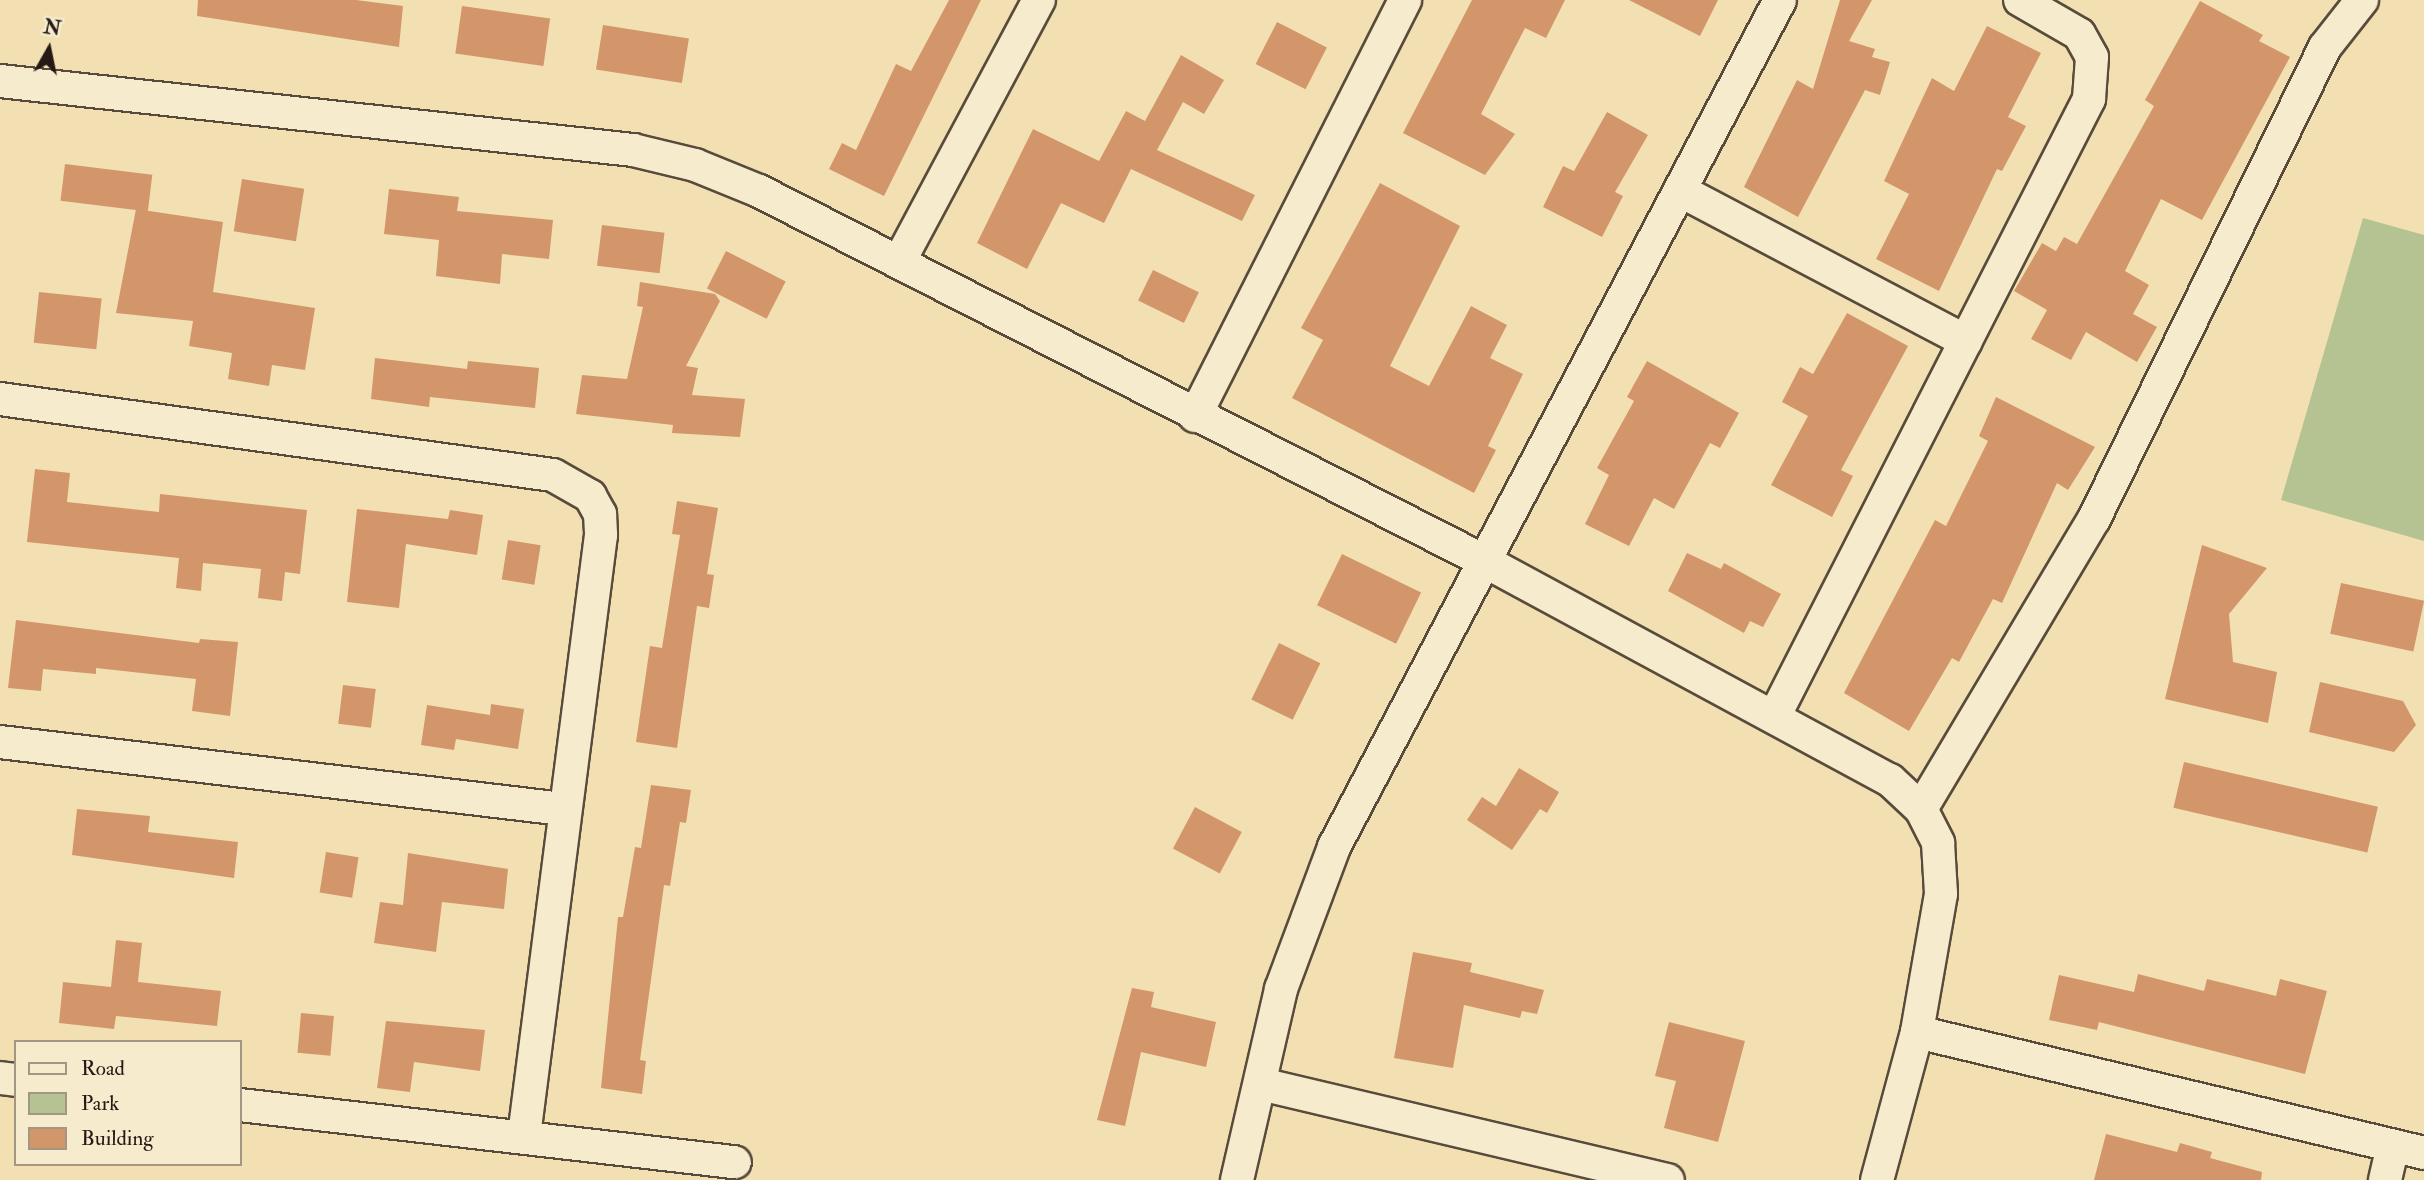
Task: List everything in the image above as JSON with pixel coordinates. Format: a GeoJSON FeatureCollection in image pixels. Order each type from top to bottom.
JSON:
{"type":"FeatureCollection","features":[{"type":"Feature","properties":{"kind":"street"},"geometry":{"type":"LineString","coordinates":[[899,262],[1039,0]]}},
{"type":"Feature","properties":{"kind":"street"},"geometry":{"type":"LineString","coordinates":[[1195,416],[1405,0]]}},
{"type":"Feature","properties":{"kind":"street"},"geometry":{"type":"LineString","coordinates":[[1237,1180],[1281,989],[1334,847],[1488,563],[1780,0]]}},
{"type":"Feature","properties":{"kind":"street"},"geometry":{"type":"LineString","coordinates":[[1774,717],[2089,99],[2092,57],[2079,34],[2020,0]]}},
{"type":"Feature","properties":{"kind":"street"},"geometry":{"type":"LineString","coordinates":[[1921,809],[2094,519],[2325,47],[2362,0]]}},
{"type":"Feature","properties":{"kind":"street"},"geometry":{"type":"LineString","coordinates":[[0,81],[633,150],[695,165],[759,191],[1195,416],[1488,563],[1890,779],[1921,809],[1938,842],[1941,894],[1917,1032],[1877,1180]]}},
{"type":"Feature","properties":{"kind":"street"},"geometry":{"type":"LineString","coordinates":[[1681,191],[1966,341]]}},
{"type":"Feature","properties":{"kind":"street"},"geometry":{"type":"LineString","coordinates":[[0,399],[553,475],[573,483],[600,514],[601,535],[563,809],[523,1136]]}},
{"type":"Feature","properties":{"kind":"street"},"geometry":{"type":"LineString","coordinates":[[0,741],[563,809]]}},
{"type":"Feature","properties":{"kind":"street"},"geometry":{"type":"LineString","coordinates":[[1917,1032],[2424,1153]]}},
{"type":"Feature","properties":{"kind":"street"},"geometry":{"type":"LineString","coordinates":[[1261,1084],[1668,1180]]}},
{"type":"Feature","properties":{"kind":"street"},"geometry":{"type":"LineString","coordinates":[[242,1105],[735,1162]]}},
{"type":"Feature","properties":{"kind":"street"},"geometry":{"type":"LineString","coordinates":[[2385,1180],[2393,1146]]}},
{"type":"Feature","properties":{"kind":"green space"},"geometry":{"type":"Polygon","coordinates":[[[2363,218],[2424,235],[2424,541],[2281,500],[2363,218]]]}},
{"type":"Feature","properties":{"kind":"building"},"geometry":{"type":"Polygon","coordinates":[[[198,0],[356,0],[403,6],[399,47],[197,16],[198,0]]]}},
{"type":"Feature","properties":{"kind":"building"},"geometry":{"type":"Polygon","coordinates":[[[949,0],[981,0],[884,196],[829,169],[842,143],[856,150],[896,64],[911,71],[949,0]]]}},
{"type":"Feature","properties":{"kind":"building"},"geometry":{"type":"Polygon","coordinates":[[[1472,0],[1565,0],[1546,38],[1525,28],[1481,114],[1515,134],[1485,175],[1403,133],[1472,0]]]}},
{"type":"Feature","properties":{"kind":"building"},"geometry":{"type":"Polygon","coordinates":[[[1629,0],[1718,0],[1700,36],[1629,0]]]}},
{"type":"Feature","properties":{"kind":"building"},"geometry":{"type":"Polygon","coordinates":[[[1840,0],[1872,0],[1849,41],[1875,49],[1872,57],[1890,62],[1880,95],[1865,90],[1798,217],[1744,187],[1797,80],[1813,89],[1840,0]]]}},
{"type":"Feature","properties":{"kind":"building"},"geometry":{"type":"Polygon","coordinates":[[[2200,1],[2263,35],[2259,41],[2290,57],[2202,220],[2161,199],[2125,271],[2149,285],[2133,314],[2157,327],[2137,362],[2086,332],[2071,360],[2031,339],[2047,310],[2014,291],[2042,243],[2056,251],[2064,237],[2077,244],[2154,106],[2145,100],[2200,1]]]}},
{"type":"Feature","properties":{"kind":"building"},"geometry":{"type":"Polygon","coordinates":[[[462,6],[550,18],[543,66],[455,54],[462,6]]]}},
{"type":"Feature","properties":{"kind":"building"},"geometry":{"type":"Polygon","coordinates":[[[1277,22],[1327,47],[1306,89],[1256,64],[1277,22]]]}},
{"type":"Feature","properties":{"kind":"building"},"geometry":{"type":"Polygon","coordinates":[[[603,25],[689,39],[682,83],[596,69],[603,25]]]}},
{"type":"Feature","properties":{"kind":"building"},"geometry":{"type":"Polygon","coordinates":[[[1987,26],[2041,53],[2008,117],[2026,126],[2002,171],[1997,169],[1939,291],[1876,259],[1909,194],[1884,181],[1932,78],[1954,91],[1987,26]]]}},
{"type":"Feature","properties":{"kind":"building"},"geometry":{"type":"Polygon","coordinates":[[[1181,55],[1224,80],[1204,114],[1183,102],[1157,150],[1255,195],[1242,221],[1131,169],[1104,223],[1061,203],[1027,269],[977,243],[1033,129],[1099,161],[1126,111],[1145,121],[1181,55]]]}},
{"type":"Feature","properties":{"kind":"building"},"geometry":{"type":"Polygon","coordinates":[[[1607,112],[1648,135],[1615,192],[1623,196],[1602,237],[1543,207],[1563,166],[1574,171],[1607,112]]]}},
{"type":"Feature","properties":{"kind":"building"},"geometry":{"type":"Polygon","coordinates":[[[65,164],[152,175],[148,211],[60,201],[65,164]]]}},
{"type":"Feature","properties":{"kind":"building"},"geometry":{"type":"Polygon","coordinates":[[[242,179],[304,189],[296,241],[234,231],[242,179]]]}},
{"type":"Feature","properties":{"kind":"building"},"geometry":{"type":"Polygon","coordinates":[[[1380,183],[1460,226],[1390,366],[1429,386],[1471,306],[1507,325],[1490,358],[1523,374],[1488,446],[1496,450],[1474,493],[1292,398],[1323,340],[1301,328],[1380,183]]]}},
{"type":"Feature","properties":{"kind":"building"},"geometry":{"type":"Polygon","coordinates":[[[389,189],[459,197],[457,211],[553,220],[549,259],[502,254],[500,284],[436,276],[439,240],[384,234],[389,189]]]}},
{"type":"Feature","properties":{"kind":"building"},"geometry":{"type":"Polygon","coordinates":[[[136,209],[223,222],[213,292],[315,308],[305,370],[272,365],[269,386],[228,379],[232,353],[189,346],[193,321],[116,313],[136,209]]]}},
{"type":"Feature","properties":{"kind":"building"},"geometry":{"type":"Polygon","coordinates":[[[602,225],[665,233],[660,273],[597,266],[602,225]]]}},
{"type":"Feature","properties":{"kind":"building"},"geometry":{"type":"Polygon","coordinates":[[[726,251],[786,281],[767,319],[707,288],[726,251]]]}},
{"type":"Feature","properties":{"kind":"building"},"geometry":{"type":"Polygon","coordinates":[[[1153,270],[1199,292],[1184,323],[1138,301],[1153,270]]]}},
{"type":"Feature","properties":{"kind":"building"},"geometry":{"type":"Polygon","coordinates":[[[640,282],[715,294],[720,301],[686,366],[698,368],[692,395],[745,399],[740,437],[672,433],[673,425],[576,414],[582,375],[627,379],[643,307],[637,306],[640,282]]]}},
{"type":"Feature","properties":{"kind":"building"},"geometry":{"type":"Polygon","coordinates":[[[39,292],[102,299],[96,349],[34,343],[39,292]]]}},
{"type":"Feature","properties":{"kind":"building"},"geometry":{"type":"Polygon","coordinates":[[[1847,313],[1908,346],[1841,470],[1853,476],[1832,517],[1771,485],[1808,416],[1782,402],[1800,367],[1813,374],[1847,313]]]}},
{"type":"Feature","properties":{"kind":"building"},"geometry":{"type":"Polygon","coordinates":[[[375,358],[467,369],[468,361],[539,368],[535,408],[430,397],[429,407],[371,399],[375,358]]]}},
{"type":"Feature","properties":{"kind":"building"},"geometry":{"type":"Polygon","coordinates":[[[1647,361],[1739,413],[1720,448],[1710,443],[1674,509],[1654,498],[1629,546],[1585,524],[1609,475],[1597,468],[1634,401],[1627,397],[1647,361]]]}},
{"type":"Feature","properties":{"kind":"building"},"geometry":{"type":"Polygon","coordinates":[[[1996,397],[2095,447],[2068,490],[2057,483],[2002,603],[1993,599],[1959,662],[1952,658],[1909,731],[1844,693],[1935,520],[1946,526],[1988,441],[1979,436],[1996,397]]]}},
{"type":"Feature","properties":{"kind":"building"},"geometry":{"type":"Polygon","coordinates":[[[35,469],[70,473],[67,502],[159,512],[160,494],[307,510],[300,574],[285,572],[282,601],[258,598],[261,569],[203,563],[201,591],[176,588],[179,558],[27,542],[35,469]]]}},
{"type":"Feature","properties":{"kind":"building"},"geometry":{"type":"Polygon","coordinates":[[[677,501],[718,508],[707,574],[714,575],[709,608],[697,606],[677,748],[636,742],[650,646],[662,648],[680,535],[672,534],[677,501]]]}},
{"type":"Feature","properties":{"kind":"building"},"geometry":{"type":"Polygon","coordinates":[[[357,509],[448,519],[450,510],[483,515],[477,555],[406,544],[399,608],[347,602],[357,509]]]}},
{"type":"Feature","properties":{"kind":"building"},"geometry":{"type":"Polygon","coordinates":[[[508,540],[541,545],[534,585],[502,580],[508,540]]]}},
{"type":"Feature","properties":{"kind":"building"},"geometry":{"type":"Polygon","coordinates":[[[2202,545],[2267,568],[2229,614],[2233,662],[2277,672],[2268,723],[2165,699],[2202,545]]]}},
{"type":"Feature","properties":{"kind":"building"},"geometry":{"type":"Polygon","coordinates":[[[1687,553],[1721,569],[1724,563],[1781,594],[1763,627],[1750,621],[1744,633],[1668,591],[1687,553]]]}},
{"type":"Feature","properties":{"kind":"building"},"geometry":{"type":"Polygon","coordinates":[[[1342,554],[1421,593],[1396,644],[1317,605],[1342,554]]]}},
{"type":"Feature","properties":{"kind":"building"},"geometry":{"type":"Polygon","coordinates":[[[2341,583],[2424,601],[2413,652],[2330,634],[2341,583]]]}},
{"type":"Feature","properties":{"kind":"building"},"geometry":{"type":"Polygon","coordinates":[[[16,620],[199,643],[200,639],[238,642],[230,716],[192,711],[196,679],[96,668],[96,674],[43,669],[41,691],[8,688],[16,620]]]}},
{"type":"Feature","properties":{"kind":"building"},"geometry":{"type":"Polygon","coordinates":[[[1279,643],[1320,663],[1293,720],[1251,700],[1279,643]]]}},
{"type":"Feature","properties":{"kind":"building"},"geometry":{"type":"Polygon","coordinates":[[[2320,682],[2403,701],[2416,725],[2394,752],[2309,732],[2320,682]]]}},
{"type":"Feature","properties":{"kind":"building"},"geometry":{"type":"Polygon","coordinates":[[[343,685],[376,689],[371,728],[338,724],[343,685]]]}},
{"type":"Feature","properties":{"kind":"building"},"geometry":{"type":"Polygon","coordinates":[[[491,704],[524,709],[518,749],[456,739],[454,750],[421,745],[427,705],[490,715],[491,704]]]}},
{"type":"Feature","properties":{"kind":"building"},"geometry":{"type":"Polygon","coordinates":[[[2184,762],[2378,807],[2367,853],[2173,808],[2184,762]]]}},
{"type":"Feature","properties":{"kind":"building"},"geometry":{"type":"Polygon","coordinates":[[[1519,768],[1559,792],[1547,813],[1540,809],[1512,850],[1467,820],[1482,797],[1496,806],[1519,768]]]}},
{"type":"Feature","properties":{"kind":"building"},"geometry":{"type":"Polygon","coordinates":[[[651,785],[691,790],[686,823],[680,822],[670,886],[664,885],[640,1060],[646,1061],[642,1094],[601,1088],[618,917],[623,917],[635,847],[641,848],[651,785]]]}},
{"type":"Feature","properties":{"kind":"building"},"geometry":{"type":"Polygon","coordinates":[[[1195,807],[1242,832],[1220,873],[1173,848],[1195,807]]]}},
{"type":"Feature","properties":{"kind":"building"},"geometry":{"type":"Polygon","coordinates":[[[77,809],[150,816],[148,832],[238,842],[234,878],[72,855],[77,809]]]}},
{"type":"Feature","properties":{"kind":"building"},"geometry":{"type":"Polygon","coordinates":[[[326,852],[359,857],[352,898],[320,892],[326,852]]]}},
{"type":"Feature","properties":{"kind":"building"},"geometry":{"type":"Polygon","coordinates":[[[408,853],[508,869],[504,909],[442,902],[436,952],[374,943],[380,902],[403,905],[408,853]]]}},
{"type":"Feature","properties":{"kind":"building"},"geometry":{"type":"Polygon","coordinates":[[[116,940],[142,943],[138,982],[221,991],[217,1026],[116,1016],[114,1029],[59,1023],[63,982],[111,987],[116,940]]]}},
{"type":"Feature","properties":{"kind":"building"},"geometry":{"type":"Polygon","coordinates":[[[1413,952],[1472,963],[1470,972],[1544,990],[1537,1014],[1522,1011],[1520,1018],[1464,1005],[1453,1068],[1394,1058],[1413,952]]]}},
{"type":"Feature","properties":{"kind":"building"},"geometry":{"type":"Polygon","coordinates":[[[2138,974],[2204,991],[2207,979],[2276,996],[2280,979],[2327,991],[2305,1074],[2099,1022],[2097,1030],[2049,1020],[2059,975],[2134,992],[2138,974]]]}},
{"type":"Feature","properties":{"kind":"building"},"geometry":{"type":"Polygon","coordinates":[[[1132,988],[1154,992],[1151,1007],[1216,1022],[1206,1067],[1141,1052],[1125,1126],[1097,1120],[1132,988]]]}},
{"type":"Feature","properties":{"kind":"building"},"geometry":{"type":"Polygon","coordinates":[[[301,1013],[334,1016],[330,1056],[298,1053],[301,1013]]]}},
{"type":"Feature","properties":{"kind":"building"},"geometry":{"type":"Polygon","coordinates":[[[386,1021],[485,1030],[480,1071],[414,1062],[410,1092],[377,1088],[386,1021]]]}},
{"type":"Feature","properties":{"kind":"building"},"geometry":{"type":"Polygon","coordinates":[[[1669,1022],[1745,1041],[1718,1142],[1664,1128],[1676,1081],[1655,1076],[1669,1022]]]}},
{"type":"Feature","properties":{"kind":"building"},"geometry":{"type":"Polygon","coordinates":[[[2106,1134],[2177,1152],[2180,1143],[2212,1152],[2210,1158],[2262,1172],[2261,1180],[2094,1180],[2106,1134]]]}}]}
